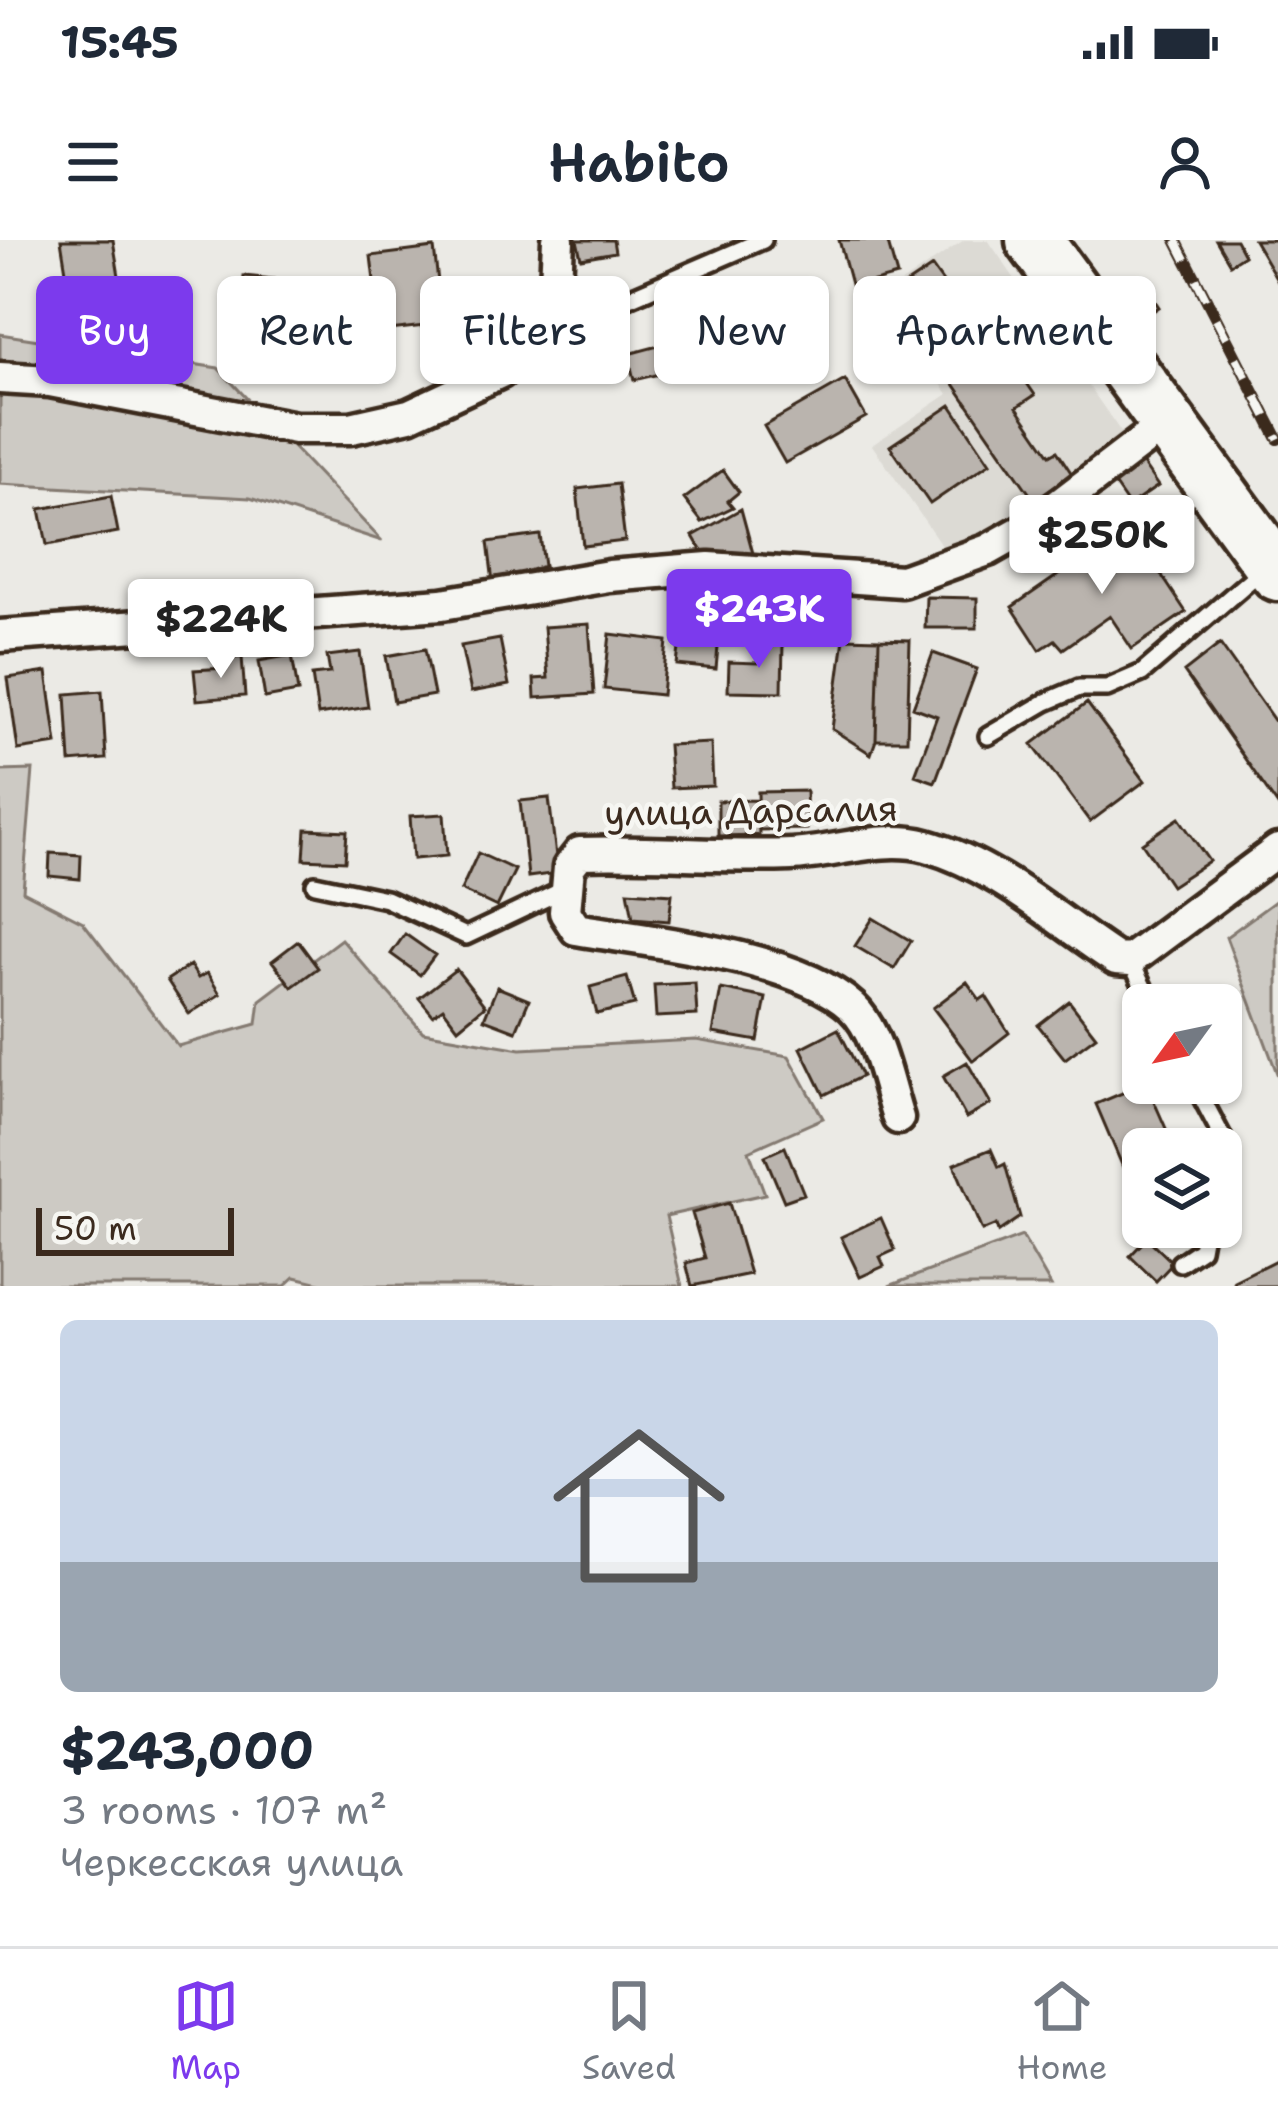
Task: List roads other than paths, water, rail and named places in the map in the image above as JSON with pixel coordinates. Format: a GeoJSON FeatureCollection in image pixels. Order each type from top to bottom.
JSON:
{"type":"FeatureCollection","features":[{"type":"Feature","properties":{"kind":"highway"},"geometry":{"type":"LineString","coordinates":[[1034,240],[1275,568]]}},
{"type":"Feature","properties":{"kind":"street"},"geometry":{"type":"LineString","coordinates":[[0,378],[50,380],[295,428],[351,428],[409,415],[501,372],[539,341],[556,284],[558,240]]}},
{"type":"Feature","properties":{"kind":"street"},"geometry":{"type":"LineString","coordinates":[[0,636],[442,604],[608,576],[709,568],[902,581],[988,550],[1034,524],[1169,421]]}},
{"type":"Feature","properties":{"kind":"street","name":"улица Дарсалия"},"geometry":{"type":"LineString","coordinates":[[565,889],[568,867],[580,853],[663,849],[757,856],[876,842],[923,845],[979,865],[1116,958],[1130,960]]}},
{"type":"Feature","properties":{"kind":"street"},"geometry":{"type":"LineString","coordinates":[[1130,960],[1278,850]]}},
{"type":"Feature","properties":{"kind":"street"},"geometry":{"type":"LineString","coordinates":[[565,889],[565,912],[577,929],[738,956],[802,980],[852,1007],[870,1035],[898,1118]]}},
{"type":"Feature","properties":{"kind":"lane"},"geometry":{"type":"LineString","coordinates":[[630,297],[763,240]]}},
{"type":"Feature","properties":{"kind":"lane"},"geometry":{"type":"LineString","coordinates":[[988,736],[1046,701],[1079,688],[1107,688],[1142,673],[1275,568]]}},
{"type":"Feature","properties":{"kind":"lane"},"geometry":{"type":"LineString","coordinates":[[315,884],[386,899],[466,937],[565,889]]}},
{"type":"Feature","properties":{"kind":"lane"},"geometry":{"type":"LineString","coordinates":[[1130,960],[1142,984]]}},
{"type":"Feature","properties":{"kind":"lane"},"geometry":{"type":"LineString","coordinates":[[1180,1263],[1201,1248]]}},
{"type":"Feature","properties":{"kind":"railway"},"geometry":{"type":"LineString","coordinates":[[1176,240],[1278,439]]}}]}
